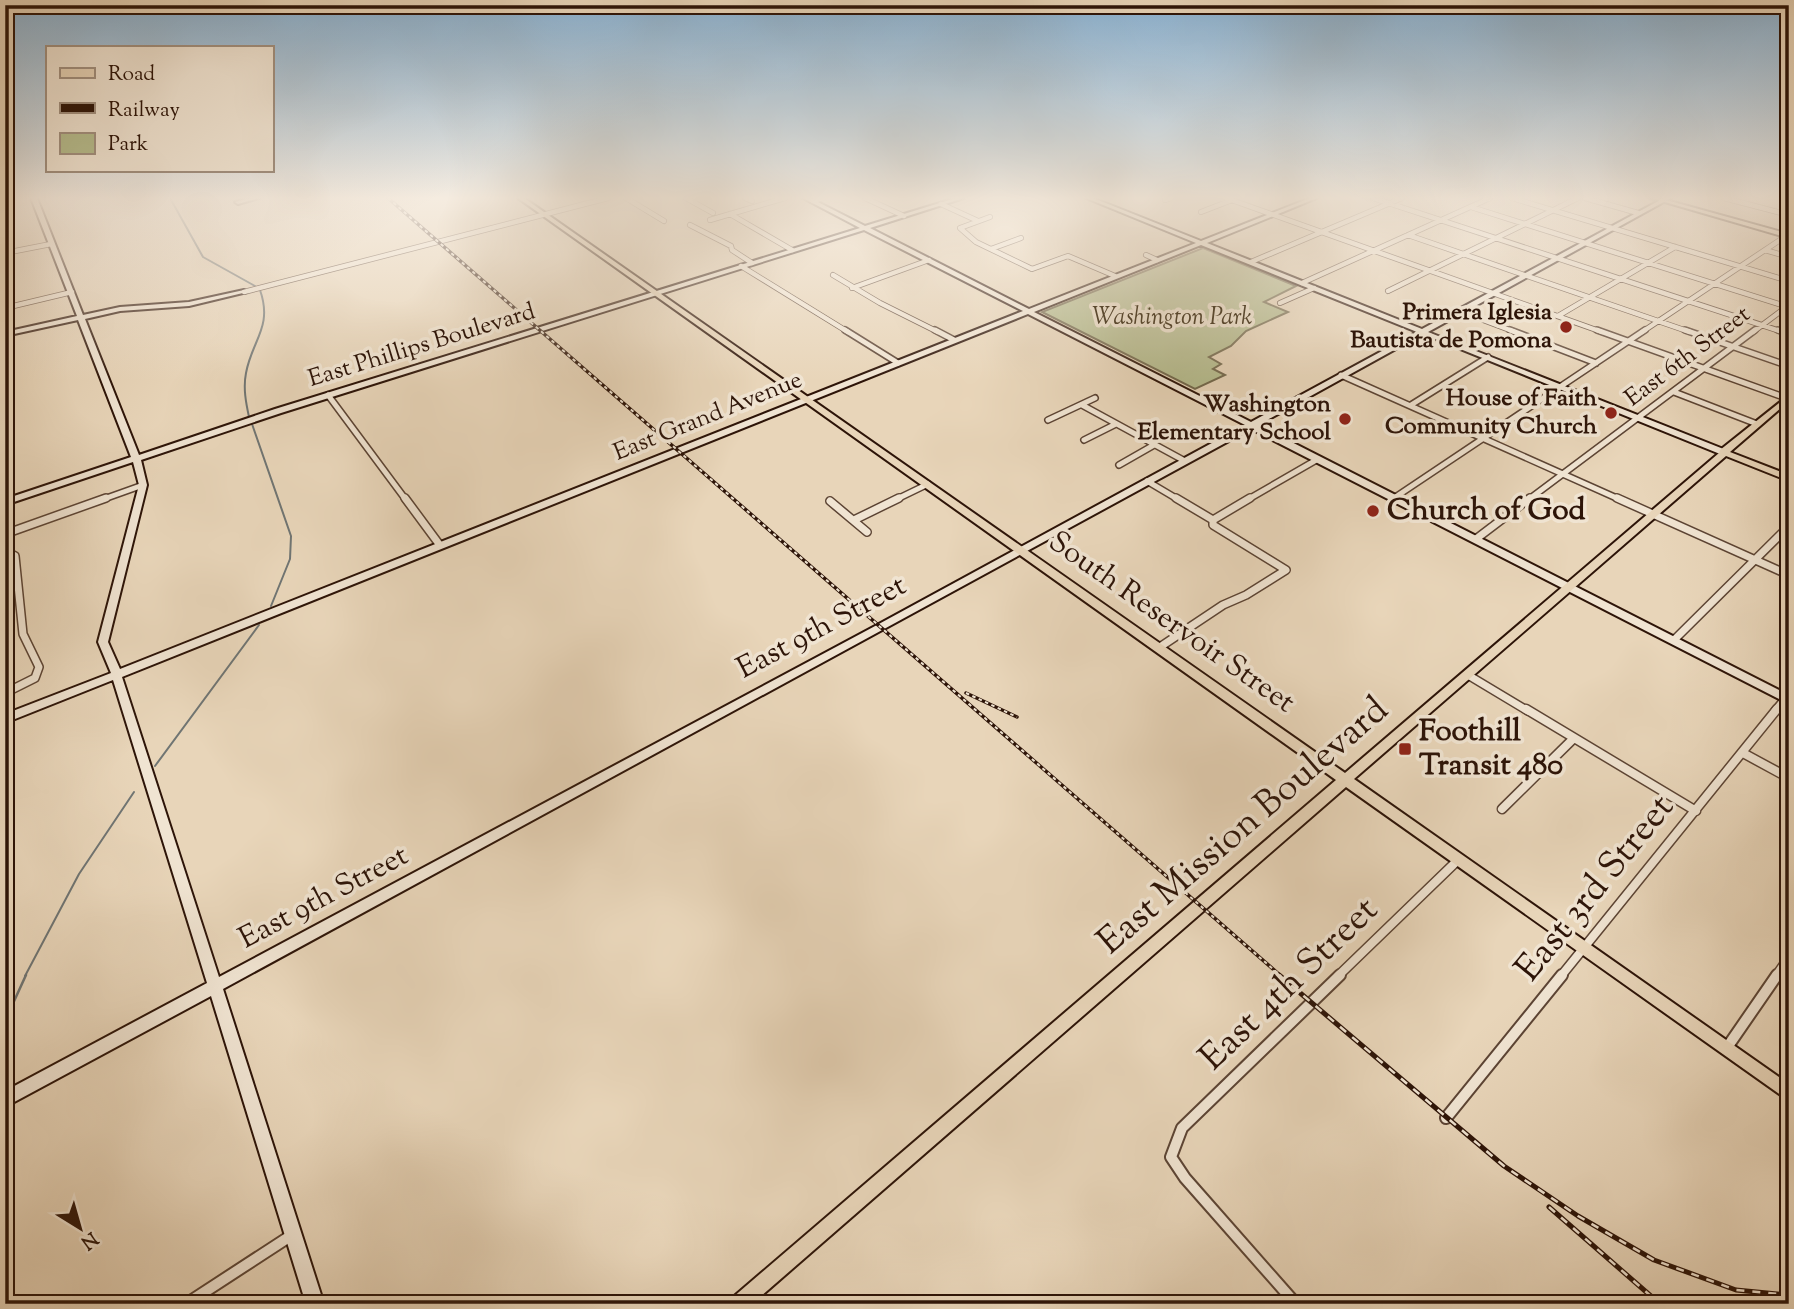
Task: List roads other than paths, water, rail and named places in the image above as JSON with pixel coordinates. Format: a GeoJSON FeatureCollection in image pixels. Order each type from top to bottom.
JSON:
{"type":"FeatureCollection","features":[{"type":"Feature","properties":{"kind":"main road","name":"South Reservoir Street"},"geometry":{"type":"LineString","coordinates":[[608,259],[1021,548],[1458,860],[1585,946],[1785,1092]]}},
{"type":"Feature","properties":{"kind":"main road","name":"East Mission Boulevard"},"geometry":{"type":"LineString","coordinates":[[738,1304],[1788,398]]}},
{"type":"Feature","properties":{"kind":"main road"},"geometry":{"type":"LineString","coordinates":[[1723,452],[1789,478]]}},
{"type":"Feature","properties":{"kind":"street"},"geometry":{"type":"LineString","coordinates":[[58,259],[136,458],[143,485],[103,642],[116,673],[213,988],[315,1304]]}},
{"type":"Feature","properties":{"kind":"street"},"geometry":{"type":"LineString","coordinates":[[5,334],[120,309],[204,302],[371,259]]}},
{"type":"Feature","properties":{"kind":"street"},"geometry":{"type":"LineString","coordinates":[[746,259],[752,263]]}},
{"type":"Feature","properties":{"kind":"street","name":"East Phillips Boulevard"},"geometry":{"type":"LineString","coordinates":[[5,502],[328,395],[764,259]]}},
{"type":"Feature","properties":{"kind":"street"},"geometry":{"type":"LineString","coordinates":[[1012,259],[1032,269],[1059,259]]}},
{"type":"Feature","properties":{"kind":"street"},"geometry":{"type":"LineString","coordinates":[[1075,259],[1115,276]]}},
{"type":"Feature","properties":{"kind":"street"},"geometry":{"type":"LineString","coordinates":[[1243,259],[1723,452]]}},
{"type":"Feature","properties":{"kind":"street"},"geometry":{"type":"LineString","coordinates":[[1251,262],[1258,259]]}},
{"type":"Feature","properties":{"kind":"street"},"geometry":{"type":"LineString","coordinates":[[1303,283],[1355,259]]}},
{"type":"Feature","properties":{"kind":"street"},"geometry":{"type":"LineString","coordinates":[[1400,259],[1788,398]]}},
{"type":"Feature","properties":{"kind":"street"},"geometry":{"type":"LineString","coordinates":[[1388,291],[1454,259]]}},
{"type":"Feature","properties":{"kind":"street"},"geometry":{"type":"LineString","coordinates":[[1479,259],[1789,366]]}},
{"type":"Feature","properties":{"kind":"street","name":"East 9th Street"},"geometry":{"type":"LineString","coordinates":[[5,1099],[1553,259]]}},
{"type":"Feature","properties":{"kind":"street"},"geometry":{"type":"LineString","coordinates":[[1558,259],[1789,334]]}},
{"type":"Feature","properties":{"kind":"street"},"geometry":{"type":"LineString","coordinates":[[1638,259],[1788,306]]}},
{"type":"Feature","properties":{"kind":"street"},"geometry":{"type":"LineString","coordinates":[[1558,316],[1653,259]]}},
{"type":"Feature","properties":{"kind":"street"},"geometry":{"type":"LineString","coordinates":[[1717,259],[1789,281]]}},
{"type":"Feature","properties":{"kind":"street"},"geometry":{"type":"LineString","coordinates":[[1394,498],[1751,259]]}},
{"type":"Feature","properties":{"kind":"street"},"geometry":{"type":"LineString","coordinates":[[852,288],[929,260],[1788,698]]}},
{"type":"Feature","properties":{"kind":"street","name":"East Grand Avenue"},"geometry":{"type":"LineString","coordinates":[[5,719],[1157,260]]}},
{"type":"Feature","properties":{"kind":"street"},"geometry":{"type":"LineString","coordinates":[[741,267],[898,363]]}},
{"type":"Feature","properties":{"kind":"street"},"geometry":{"type":"LineString","coordinates":[[833,275],[852,288],[954,340]]}},
{"type":"Feature","properties":{"kind":"street"},"geometry":{"type":"LineString","coordinates":[[1280,303],[1314,288]]}},
{"type":"Feature","properties":{"kind":"street"},"geometry":{"type":"LineString","coordinates":[[5,307],[72,292]]}},
{"type":"Feature","properties":{"kind":"street","name":"East 6th Street"},"geometry":{"type":"LineString","coordinates":[[1476,539],[1788,306]]}},
{"type":"Feature","properties":{"kind":"street"},"geometry":{"type":"LineString","coordinates":[[1459,311],[1596,363]]}},
{"type":"Feature","properties":{"kind":"street"},"geometry":{"type":"LineString","coordinates":[[1411,405],[1488,358]]}},
{"type":"Feature","properties":{"kind":"street"},"geometry":{"type":"LineString","coordinates":[[1341,375],[1789,575]]}},
{"type":"Feature","properties":{"kind":"street"},"geometry":{"type":"LineString","coordinates":[[1674,392],[1757,424]]}},
{"type":"Feature","properties":{"kind":"street"},"geometry":{"type":"LineString","coordinates":[[328,395],[439,544]]}},
{"type":"Feature","properties":{"kind":"street"},"geometry":{"type":"LineString","coordinates":[[1048,420],[1095,398]]}},
{"type":"Feature","properties":{"kind":"street"},"geometry":{"type":"LineString","coordinates":[[1082,405],[1183,460]]}},
{"type":"Feature","properties":{"kind":"street"},"geometry":{"type":"LineString","coordinates":[[1084,440],[1116,424]]}},
{"type":"Feature","properties":{"kind":"street"},"geometry":{"type":"LineString","coordinates":[[1119,465],[1154,445]]}},
{"type":"Feature","properties":{"kind":"street"},"geometry":{"type":"LineString","coordinates":[[1213,520],[1318,459]]}},
{"type":"Feature","properties":{"kind":"street"},"geometry":{"type":"LineString","coordinates":[[1147,481],[1213,520]]}},
{"type":"Feature","properties":{"kind":"street"},"geometry":{"type":"LineString","coordinates":[[854,520],[928,484]]}},
{"type":"Feature","properties":{"kind":"street"},"geometry":{"type":"LineString","coordinates":[[5,534],[143,485]]}},
{"type":"Feature","properties":{"kind":"street"},"geometry":{"type":"LineString","coordinates":[[830,501],[867,531]]}},
{"type":"Feature","properties":{"kind":"street"},"geometry":{"type":"LineString","coordinates":[[1160,647],[1223,605],[1246,595],[1286,570],[1213,525],[1213,520]]}},
{"type":"Feature","properties":{"kind":"street"},"geometry":{"type":"LineString","coordinates":[[1674,640],[1789,526]]}},
{"type":"Feature","properties":{"kind":"street"},"geometry":{"type":"LineString","coordinates":[[5,693],[35,678],[40,667],[23,634],[15,556],[6,550]]}},
{"type":"Feature","properties":{"kind":"street"},"geometry":{"type":"LineString","coordinates":[[1468,675],[1696,811]]}},
{"type":"Feature","properties":{"kind":"street","name":"East 3rd Street"},"geometry":{"type":"LineString","coordinates":[[1446,1118],[1788,698]]}},
{"type":"Feature","properties":{"kind":"street"},"geometry":{"type":"LineString","coordinates":[[1502,809],[1574,738]]}},
{"type":"Feature","properties":{"kind":"street"},"geometry":{"type":"LineString","coordinates":[[1743,753],[1789,778]]}},
{"type":"Feature","properties":{"kind":"street","name":"East 4th Street"},"geometry":{"type":"LineString","coordinates":[[1296,1304],[1185,1178],[1171,1157],[1182,1128],[1458,860]]}},
{"type":"Feature","properties":{"kind":"street"},"geometry":{"type":"LineString","coordinates":[[1726,1050],[1789,957]]}},
{"type":"Feature","properties":{"kind":"street"},"geometry":{"type":"LineString","coordinates":[[186,1304],[292,1235]]}},
{"type":"Feature","properties":{"kind":"waterway"},"geometry":{"type":"LineString","coordinates":[[207,259],[255,286]]}},
{"type":"Feature","properties":{"kind":"waterway"},"geometry":{"type":"LineString","coordinates":[[249,417],[245,379],[263,324],[260,290]]}},
{"type":"Feature","properties":{"kind":"waterway"},"geometry":{"type":"LineString","coordinates":[[252,424],[291,536],[290,559],[271,606]]}},
{"type":"Feature","properties":{"kind":"waterway"},"geometry":{"type":"LineString","coordinates":[[155,766],[259,625]]}},
{"type":"Feature","properties":{"kind":"waterway"},"geometry":{"type":"LineString","coordinates":[[25,976],[79,874],[134,792]]}},
{"type":"Feature","properties":{"kind":"waterway"},"geometry":{"type":"LineString","coordinates":[[5,1021],[26,975]]}},
{"type":"Feature","properties":{"kind":"railway"},"geometry":{"type":"LineString","coordinates":[[458,259],[1281,976]]}},
{"type":"Feature","properties":{"kind":"railway"},"geometry":{"type":"LineString","coordinates":[[966,693],[1017,717]]}},
{"type":"Feature","properties":{"kind":"railway"},"geometry":{"type":"LineString","coordinates":[[1279,975],[1504,1166],[1578,1216],[1654,1260],[1736,1290],[1789,1295]]}},
{"type":"Feature","properties":{"kind":"railway"},"geometry":{"type":"LineString","coordinates":[[1549,1207],[1660,1304]]}},
{"type":"Feature","properties":{"kind":"place","name":"Primera Iglesia Bautista de Pomona"},"geometry":{"type":"Point","coordinates":[1566,327]}},
{"type":"Feature","properties":{"kind":"place","name":"House of Faith Community Church"},"geometry":{"type":"Point","coordinates":[1611,413]}},
{"type":"Feature","properties":{"kind":"place","name":"Washington Elementary School"},"geometry":{"type":"Point","coordinates":[1345,419]}},
{"type":"Feature","properties":{"kind":"place","name":"Church of God"},"geometry":{"type":"Point","coordinates":[1373,511]}},
{"type":"Feature","properties":{"kind":"place","name":"Foothill Transit 480"},"geometry":{"type":"Point","coordinates":[1405,749]}},
{"type":"Feature","properties":{"kind":"park label","name":"Washington Park"},"geometry":{"type":"Point","coordinates":[1172,318]}}]}
